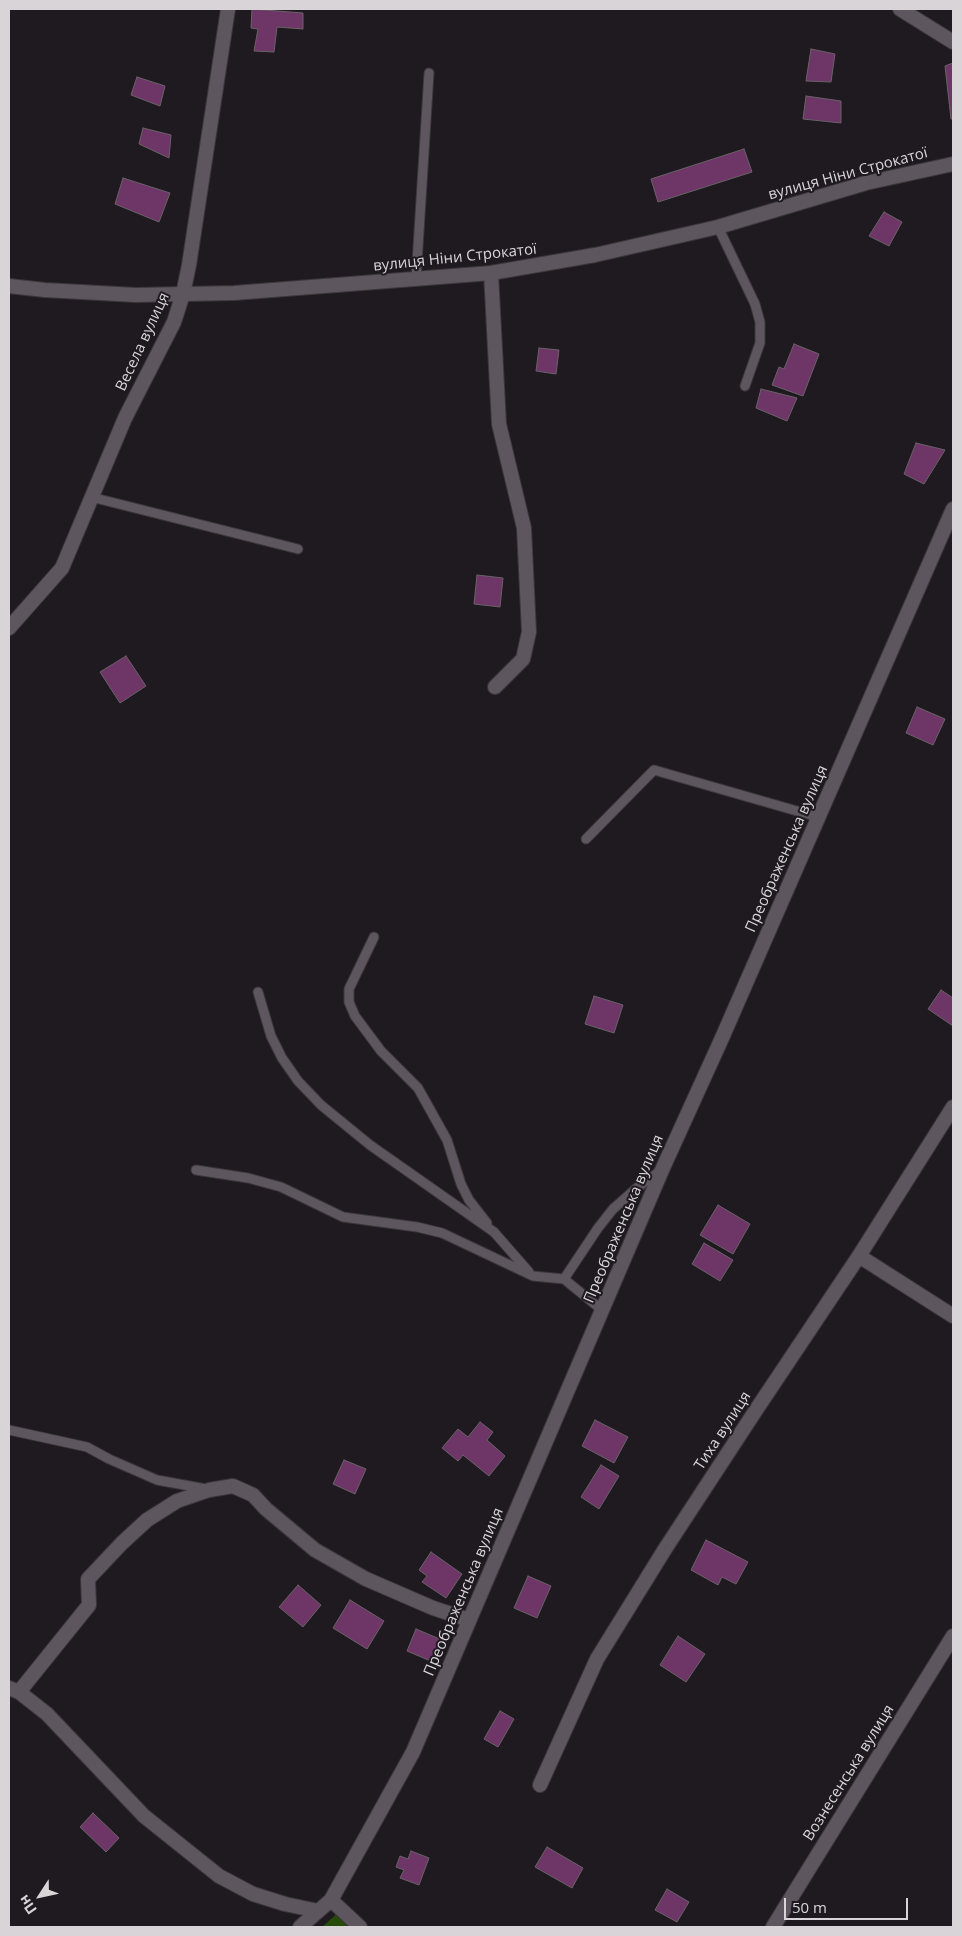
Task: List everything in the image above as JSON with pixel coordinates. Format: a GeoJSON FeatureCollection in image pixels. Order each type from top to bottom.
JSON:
{"type":"FeatureCollection","features":[{"type":"Feature","properties":{"kind":"street","name":"Весела вулиця"},"geometry":{"type":"LineString","coordinates":[[9,628],[62,568],[125,418],[174,322],[183,294],[228,9]]}},
{"type":"Feature","properties":{"kind":"street"},"geometry":{"type":"LineString","coordinates":[[900,9],[953,42]]}},
{"type":"Feature","properties":{"kind":"street","name":"вулиця Ніни Строкатої"},"geometry":{"type":"LineString","coordinates":[[9,286],[44,290],[136,295],[234,294],[491,274],[595,255],[718,227],[866,183],[953,164]]}},
{"type":"Feature","properties":{"kind":"street"},"geometry":{"type":"LineString","coordinates":[[491,274],[499,424],[524,528],[529,632],[523,658],[495,687]]}},
{"type":"Feature","properties":{"kind":"street","name":"Преображенська вулиця"},"geometry":{"type":"LineString","coordinates":[[300,1927],[331,1900],[413,1752],[662,1170],[722,1038],[953,509]]}},
{"type":"Feature","properties":{"kind":"street","name":"Тиха вулиця"},"geometry":{"type":"LineString","coordinates":[[540,1785],[597,1659],[718,1467],[859,1256],[953,1107]]}},
{"type":"Feature","properties":{"kind":"street"},"geometry":{"type":"LineString","coordinates":[[859,1256],[953,1316]]}},
{"type":"Feature","properties":{"kind":"street"},"geometry":{"type":"LineString","coordinates":[[318,1911],[285,1904],[253,1894],[219,1876],[144,1816],[47,1714],[14,1690],[89,1605],[88,1579],[147,1520],[177,1501],[209,1490],[233,1486],[253,1495],[266,1509],[315,1550],[375,1583],[433,1608],[469,1620]]}},
{"type":"Feature","properties":{"kind":"street","name":"Вознесенська вулиця"},"geometry":{"type":"LineString","coordinates":[[773,1927],[953,1636]]}},
{"type":"Feature","properties":{"kind":"street"},"geometry":{"type":"LineString","coordinates":[[331,1900],[360,1927]]}},
{"type":"Feature","properties":{"kind":"lane"},"geometry":{"type":"LineString","coordinates":[[416,279],[429,72]]}},
{"type":"Feature","properties":{"kind":"lane"},"geometry":{"type":"LineString","coordinates":[[718,227],[755,304],[760,322],[760,344],[745,386]]}},
{"type":"Feature","properties":{"kind":"lane"},"geometry":{"type":"LineString","coordinates":[[91,497],[298,548]]}},
{"type":"Feature","properties":{"kind":"lane"},"geometry":{"type":"LineString","coordinates":[[586,839],[654,770],[818,817]]}},
{"type":"Feature","properties":{"kind":"lane"},"geometry":{"type":"LineString","coordinates":[[374,937],[349,989],[349,1002],[355,1016],[381,1051],[418,1088],[447,1140],[460,1184],[469,1200],[533,1276]]}},
{"type":"Feature","properties":{"kind":"lane"},"geometry":{"type":"LineString","coordinates":[[258,992],[271,1036],[282,1058],[298,1081],[321,1105],[370,1145],[494,1232]]}},
{"type":"Feature","properties":{"kind":"lane"},"geometry":{"type":"LineString","coordinates":[[196,1170],[248,1178],[280,1187],[343,1217],[401,1224],[442,1233],[533,1276],[564,1279],[602,1310]]}},
{"type":"Feature","properties":{"kind":"lane"},"geometry":{"type":"LineString","coordinates":[[564,1279],[613,1209],[662,1170]]}},
{"type":"Feature","properties":{"kind":"lane"},"geometry":{"type":"LineString","coordinates":[[9,1430],[86,1447],[157,1480],[209,1490]]}},
{"type":"Feature","properties":{"kind":"green space"},"geometry":{"type":"Polygon","coordinates":[[[342,1909],[361,1927],[322,1927],[342,1909]]]}},
{"type":"Feature","properties":{"kind":"building"},"geometry":{"type":"Polygon","coordinates":[[[252,9],[303,13],[303,29],[277,27],[274,52],[254,51],[258,29],[251,28],[252,9]]]}},
{"type":"Feature","properties":{"kind":"building"},"geometry":{"type":"Polygon","coordinates":[[[811,49],[835,54],[831,82],[806,81],[811,49]]]}},
{"type":"Feature","properties":{"kind":"building"},"geometry":{"type":"Polygon","coordinates":[[[953,63],[953,119],[951,119],[945,66],[953,63]]]}},
{"type":"Feature","properties":{"kind":"building"},"geometry":{"type":"Polygon","coordinates":[[[137,77],[165,86],[160,106],[131,95],[137,77]]]}},
{"type":"Feature","properties":{"kind":"building"},"geometry":{"type":"Polygon","coordinates":[[[806,96],[841,101],[841,123],[803,119],[806,96]]]}},
{"type":"Feature","properties":{"kind":"building"},"geometry":{"type":"Polygon","coordinates":[[[143,128],[171,135],[169,158],[139,144],[143,128]]]}},
{"type":"Feature","properties":{"kind":"building"},"geometry":{"type":"Polygon","coordinates":[[[744,149],[752,172],[658,202],[651,179],[744,149]]]}},
{"type":"Feature","properties":{"kind":"building"},"geometry":{"type":"Polygon","coordinates":[[[123,178],[170,193],[159,222],[115,204],[123,178]]]}},
{"type":"Feature","properties":{"kind":"building"},"geometry":{"type":"Polygon","coordinates":[[[884,212],[902,222],[889,246],[869,236],[884,212]]]}},
{"type":"Feature","properties":{"kind":"building"},"geometry":{"type":"Polygon","coordinates":[[[794,344],[819,354],[803,396],[772,385],[779,367],[784,369],[794,344]]]}},
{"type":"Feature","properties":{"kind":"building"},"geometry":{"type":"Polygon","coordinates":[[[539,348],[559,350],[556,374],[536,371],[539,348]]]}},
{"type":"Feature","properties":{"kind":"building"},"geometry":{"type":"Polygon","coordinates":[[[761,389],[797,398],[787,421],[756,408],[761,389]]]}},
{"type":"Feature","properties":{"kind":"building"},"geometry":{"type":"Polygon","coordinates":[[[916,443],[945,450],[924,484],[904,474],[916,443]]]}},
{"type":"Feature","properties":{"kind":"building"},"geometry":{"type":"Polygon","coordinates":[[[477,575],[503,578],[500,607],[474,604],[477,575]]]}},
{"type":"Feature","properties":{"kind":"building"},"geometry":{"type":"Polygon","coordinates":[[[126,656],[146,686],[120,703],[100,672],[126,656]]]}},
{"type":"Feature","properties":{"kind":"building"},"geometry":{"type":"Polygon","coordinates":[[[917,707],[945,719],[933,745],[906,733],[917,707]]]}},
{"type":"Feature","properties":{"kind":"building"},"geometry":{"type":"Polygon","coordinates":[[[941,990],[953,998],[953,1026],[928,1009],[941,990]]]}},
{"type":"Feature","properties":{"kind":"building"},"geometry":{"type":"Polygon","coordinates":[[[594,996],[623,1005],[614,1033],[585,1024],[594,996]]]}},
{"type":"Feature","properties":{"kind":"building"},"geometry":{"type":"Polygon","coordinates":[[[718,1205],[750,1224],[733,1254],[700,1235],[718,1205]]]}},
{"type":"Feature","properties":{"kind":"building"},"geometry":{"type":"Polygon","coordinates":[[[704,1243],[733,1260],[720,1281],[692,1264],[704,1243]]]}},
{"type":"Feature","properties":{"kind":"building"},"geometry":{"type":"Polygon","coordinates":[[[595,1420],[628,1437],[614,1463],[582,1446],[595,1420]]]}},
{"type":"Feature","properties":{"kind":"building"},"geometry":{"type":"Polygon","coordinates":[[[480,1422],[493,1432],[487,1440],[505,1456],[489,1476],[463,1455],[458,1461],[442,1448],[458,1429],[468,1437],[480,1422]]]}},
{"type":"Feature","properties":{"kind":"building"},"geometry":{"type":"Polygon","coordinates":[[[344,1460],[366,1469],[355,1494],[333,1484],[344,1460]]]}},
{"type":"Feature","properties":{"kind":"building"},"geometry":{"type":"Polygon","coordinates":[[[601,1465],[619,1476],[599,1509],[581,1497],[601,1465]]]}},
{"type":"Feature","properties":{"kind":"building"},"geometry":{"type":"Polygon","coordinates":[[[706,1540],[748,1562],[736,1584],[722,1577],[718,1585],[691,1570],[706,1540]]]}},
{"type":"Feature","properties":{"kind":"building"},"geometry":{"type":"Polygon","coordinates":[[[431,1552],[462,1574],[446,1598],[422,1582],[427,1576],[419,1570],[431,1552]]]}},
{"type":"Feature","properties":{"kind":"building"},"geometry":{"type":"Polygon","coordinates":[[[528,1576],[551,1586],[537,1618],[514,1608],[528,1576]]]}},
{"type":"Feature","properties":{"kind":"building"},"geometry":{"type":"Polygon","coordinates":[[[298,1585],[321,1605],[303,1627],[279,1607],[298,1585]]]}},
{"type":"Feature","properties":{"kind":"building"},"geometry":{"type":"Polygon","coordinates":[[[350,1600],[384,1621],[367,1649],[333,1628],[350,1600]]]}},
{"type":"Feature","properties":{"kind":"building"},"geometry":{"type":"Polygon","coordinates":[[[416,1629],[442,1640],[433,1662],[407,1651],[416,1629]]]}},
{"type":"Feature","properties":{"kind":"building"},"geometry":{"type":"Polygon","coordinates":[[[678,1636],[705,1654],[686,1682],[660,1665],[678,1636]]]}},
{"type":"Feature","properties":{"kind":"building"},"geometry":{"type":"Polygon","coordinates":[[[500,1711],[514,1719],[498,1747],[484,1739],[500,1711]]]}},
{"type":"Feature","properties":{"kind":"building"},"geometry":{"type":"Polygon","coordinates":[[[93,1813],[119,1838],[106,1852],[80,1827],[93,1813]]]}},
{"type":"Feature","properties":{"kind":"building"},"geometry":{"type":"Polygon","coordinates":[[[547,1847],[583,1868],[572,1888],[535,1867],[547,1847]]]}},
{"type":"Feature","properties":{"kind":"building"},"geometry":{"type":"Polygon","coordinates":[[[411,1851],[429,1858],[419,1885],[400,1878],[404,1870],[396,1867],[400,1856],[408,1859],[411,1851]]]}},
{"type":"Feature","properties":{"kind":"building"},"geometry":{"type":"Polygon","coordinates":[[[667,1889],[689,1902],[677,1922],[655,1910],[667,1889]]]}}]}
